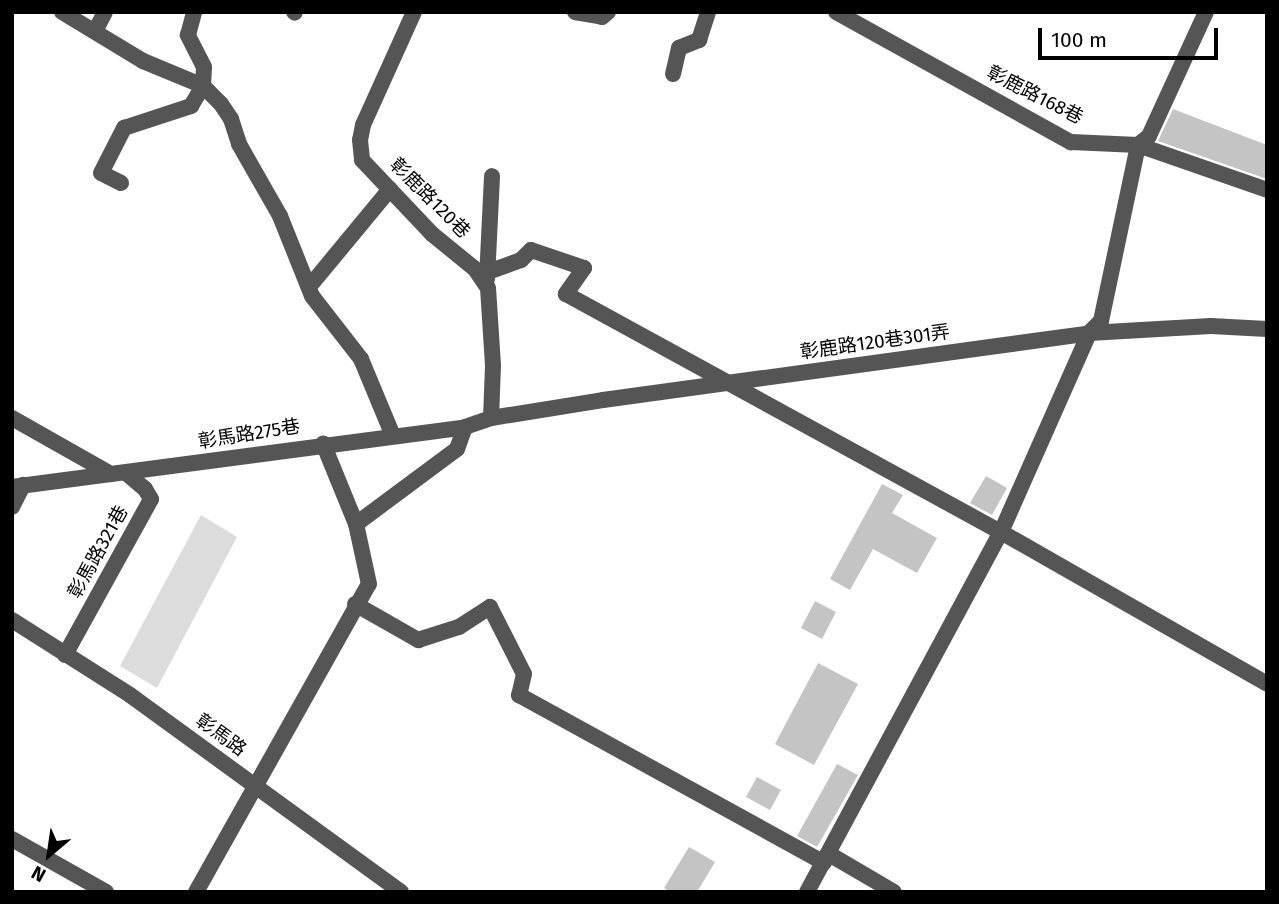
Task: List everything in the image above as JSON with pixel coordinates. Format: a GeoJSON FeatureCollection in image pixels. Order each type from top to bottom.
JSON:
{"type":"FeatureCollection","features":[{"type":"Feature","properties":{"kind":"street"},"geometry":{"type":"LineString","coordinates":[[62,12],[143,61],[203,86],[231,119],[239,144],[280,216],[309,287],[360,359],[393,436]]}},
{"type":"Feature","properties":{"kind":"street"},"geometry":{"type":"LineString","coordinates":[[95,31],[105,12]]}},
{"type":"Feature","properties":{"kind":"street"},"geometry":{"type":"LineString","coordinates":[[121,183],[101,173],[124,128],[191,106],[203,86],[204,67],[188,35],[194,12]]}},
{"type":"Feature","properties":{"kind":"street","name":"彰鹿路120巷"},"geometry":{"type":"LineString","coordinates":[[414,12],[363,125],[359,141],[362,160],[432,234],[487,279]]}},
{"type":"Feature","properties":{"kind":"street"},"geometry":{"type":"LineString","coordinates":[[575,12],[602,17],[608,12]]}},
{"type":"Feature","properties":{"kind":"street"},"geometry":{"type":"LineString","coordinates":[[673,74],[679,48],[699,40],[708,12]]}},
{"type":"Feature","properties":{"kind":"street","name":"彰鹿路168巷"},"geometry":{"type":"LineString","coordinates":[[836,12],[1072,142],[1138,145],[1267,190]]}},
{"type":"Feature","properties":{"kind":"street"},"geometry":{"type":"LineString","coordinates":[[807,892],[1001,532],[1089,333],[1101,321],[1138,145],[1149,136],[1206,12]]}},
{"type":"Feature","properties":{"kind":"street"},"geometry":{"type":"LineString","coordinates":[[491,418],[493,366],[487,279],[492,176]]}},
{"type":"Feature","properties":{"kind":"street"},"geometry":{"type":"LineString","coordinates":[[309,287],[390,189]]}},
{"type":"Feature","properties":{"kind":"street"},"geometry":{"type":"LineString","coordinates":[[487,279],[521,260],[531,250],[584,268],[566,294],[1001,532],[1267,684]]}},
{"type":"Feature","properties":{"kind":"street","name":"彰鹿路120巷301弄"},"geometry":{"type":"LineString","coordinates":[[491,418],[1089,333],[1211,326],[1267,329]]}},
{"type":"Feature","properties":{"kind":"street","name":"彰馬路275巷"},"geometry":{"type":"LineString","coordinates":[[18,486],[119,474],[323,443],[465,427],[491,418]]}},
{"type":"Feature","properties":{"kind":"street"},"geometry":{"type":"LineString","coordinates":[[14,424],[119,474]]}},
{"type":"Feature","properties":{"kind":"street"},"geometry":{"type":"LineString","coordinates":[[356,524],[457,449],[465,427]]}},
{"type":"Feature","properties":{"kind":"street"},"geometry":{"type":"LineString","coordinates":[[196,892],[355,604],[369,584],[356,524],[323,443]]}},
{"type":"Feature","properties":{"kind":"street","name":"彰馬路321巷"},"geometry":{"type":"LineString","coordinates":[[65,655],[151,499],[145,489],[119,474]]}},
{"type":"Feature","properties":{"kind":"street"},"geometry":{"type":"LineString","coordinates":[[12,507],[18,486]]}},
{"type":"Feature","properties":{"kind":"street"},"geometry":{"type":"LineString","coordinates":[[355,604],[418,640],[459,627],[490,607],[524,674],[519,695],[826,859],[894,892]]}},
{"type":"Feature","properties":{"kind":"street","name":"彰馬路"},"geometry":{"type":"LineString","coordinates":[[12,621],[130,695],[401,892]]}},
{"type":"Feature","properties":{"kind":"street"},"geometry":{"type":"LineString","coordinates":[[12,839],[106,892]]}},
{"type":"Feature","properties":{"kind":"shaded area"},"geometry":{"type":"Polygon","coordinates":[[[201,515],[237,537],[157,688],[120,666],[201,515]]]}},
{"type":"Feature","properties":{"kind":"building"},"geometry":{"type":"Polygon","coordinates":[[[1173,109],[1267,145],[1267,179],[1158,141],[1173,109]]]}},
{"type":"Feature","properties":{"kind":"building"},"geometry":{"type":"Polygon","coordinates":[[[986,476],[1007,488],[992,515],[970,503],[986,476]]]}},
{"type":"Feature","properties":{"kind":"building"},"geometry":{"type":"Polygon","coordinates":[[[882,484],[903,495],[892,513],[937,538],[917,573],[873,549],[850,590],[830,579],[882,484]]]}},
{"type":"Feature","properties":{"kind":"building"},"geometry":{"type":"Polygon","coordinates":[[[815,601],[836,612],[822,639],[801,628],[815,601]]]}},
{"type":"Feature","properties":{"kind":"building"},"geometry":{"type":"Polygon","coordinates":[[[818,663],[858,684],[814,765],[775,744],[818,663]]]}},
{"type":"Feature","properties":{"kind":"building"},"geometry":{"type":"Polygon","coordinates":[[[837,764],[858,775],[817,847],[797,836],[837,764]]]}},
{"type":"Feature","properties":{"kind":"building"},"geometry":{"type":"Polygon","coordinates":[[[757,777],[781,790],[770,810],[746,797],[757,777]]]}},
{"type":"Feature","properties":{"kind":"building"},"geometry":{"type":"Polygon","coordinates":[[[689,847],[715,862],[697,892],[670,892],[664,888],[689,847]]]}}]}
